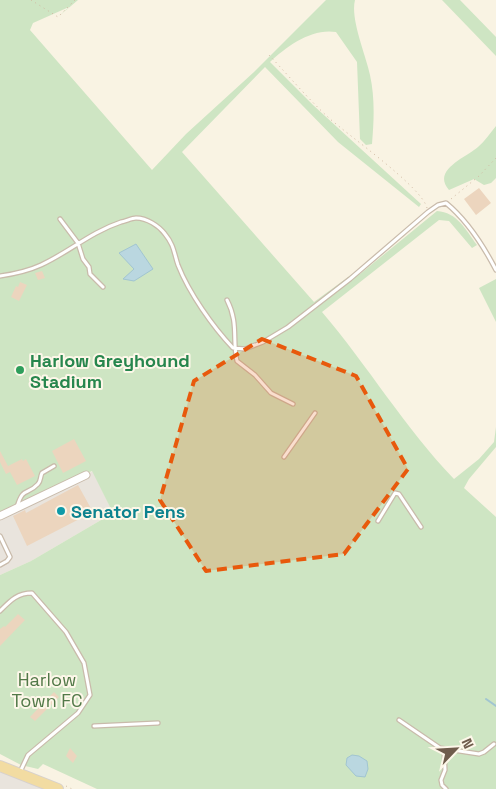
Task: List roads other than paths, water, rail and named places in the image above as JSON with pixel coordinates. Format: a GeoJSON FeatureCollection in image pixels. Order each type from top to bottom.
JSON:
{"type":"FeatureCollection","features":[{"type":"Feature","properties":{"kind":"main road"},"geometry":{"type":"LineString","coordinates":[[0,766],[58,789]]}},
{"type":"Feature","properties":{"kind":"street"},"geometry":{"type":"LineString","coordinates":[[0,516],[86,475]]}},
{"type":"Feature","properties":{"kind":"lane"},"geometry":{"type":"LineString","coordinates":[[0,276],[15,274],[40,266],[99,231],[120,223],[136,218],[150,221],[165,233],[175,249],[178,264],[198,301],[220,335],[233,348],[245,349],[263,342],[288,327],[350,279],[438,205],[446,203],[458,213],[479,241],[496,270]]}},
{"type":"Feature","properties":{"kind":"lane"},"geometry":{"type":"LineString","coordinates":[[60,219],[78,243],[83,259],[89,267],[90,274],[103,287]]}},
{"type":"Feature","properties":{"kind":"lane"},"geometry":{"type":"LineString","coordinates":[[227,300],[231,308],[235,328],[236,358],[240,365],[255,375],[271,393],[293,404]]}},
{"type":"Feature","properties":{"kind":"lane"},"geometry":{"type":"LineString","coordinates":[[284,458],[315,413]]}},
{"type":"Feature","properties":{"kind":"lane"},"geometry":{"type":"LineString","coordinates":[[17,508],[23,494],[40,482],[42,473],[54,466]]}},
{"type":"Feature","properties":{"kind":"lane"},"geometry":{"type":"LineString","coordinates":[[378,521],[395,493],[400,494],[421,527]]}},
{"type":"Feature","properties":{"kind":"lane"},"geometry":{"type":"LineString","coordinates":[[0,536],[10,557],[8,561],[0,565]]}},
{"type":"Feature","properties":{"kind":"lane"},"geometry":{"type":"LineString","coordinates":[[0,611],[15,597],[23,593],[32,592],[66,632],[84,663],[90,695],[78,713],[28,755],[20,774]]}},
{"type":"Feature","properties":{"kind":"lane"},"geometry":{"type":"LineString","coordinates":[[399,720],[440,748],[478,754],[494,744]]}},
{"type":"Feature","properties":{"kind":"lane"},"geometry":{"type":"LineString","coordinates":[[94,726],[158,723]]}},
{"type":"Feature","properties":{"kind":"lane"},"geometry":{"type":"LineString","coordinates":[[444,749],[445,770],[440,780],[446,789]]}},
{"type":"Feature","properties":{"kind":"water"},"geometry":{"type":"Polygon","coordinates":[[[136,244],[153,269],[134,281],[123,279],[134,269],[119,253],[136,244]]]}},
{"type":"Feature","properties":{"kind":"water"},"geometry":{"type":"Polygon","coordinates":[[[352,755],[359,756],[367,761],[368,769],[365,777],[356,776],[346,765],[347,758],[352,755]]]}},
{"type":"Feature","properties":{"kind":"waterway"},"geometry":{"type":"LineString","coordinates":[[486,699],[496,706]]}},
{"type":"Feature","properties":{"kind":"place","name":"Harlow Greyhound Stadium"},"geometry":{"type":"Point","coordinates":[20,370]}},
{"type":"Feature","properties":{"kind":"place","name":"Senator Pens"},"geometry":{"type":"Point","coordinates":[61,511]}},
{"type":"Feature","properties":{"kind":"park label","name":"Harlow Town FC"},"geometry":{"type":"Point","coordinates":[47,690]}}]}
